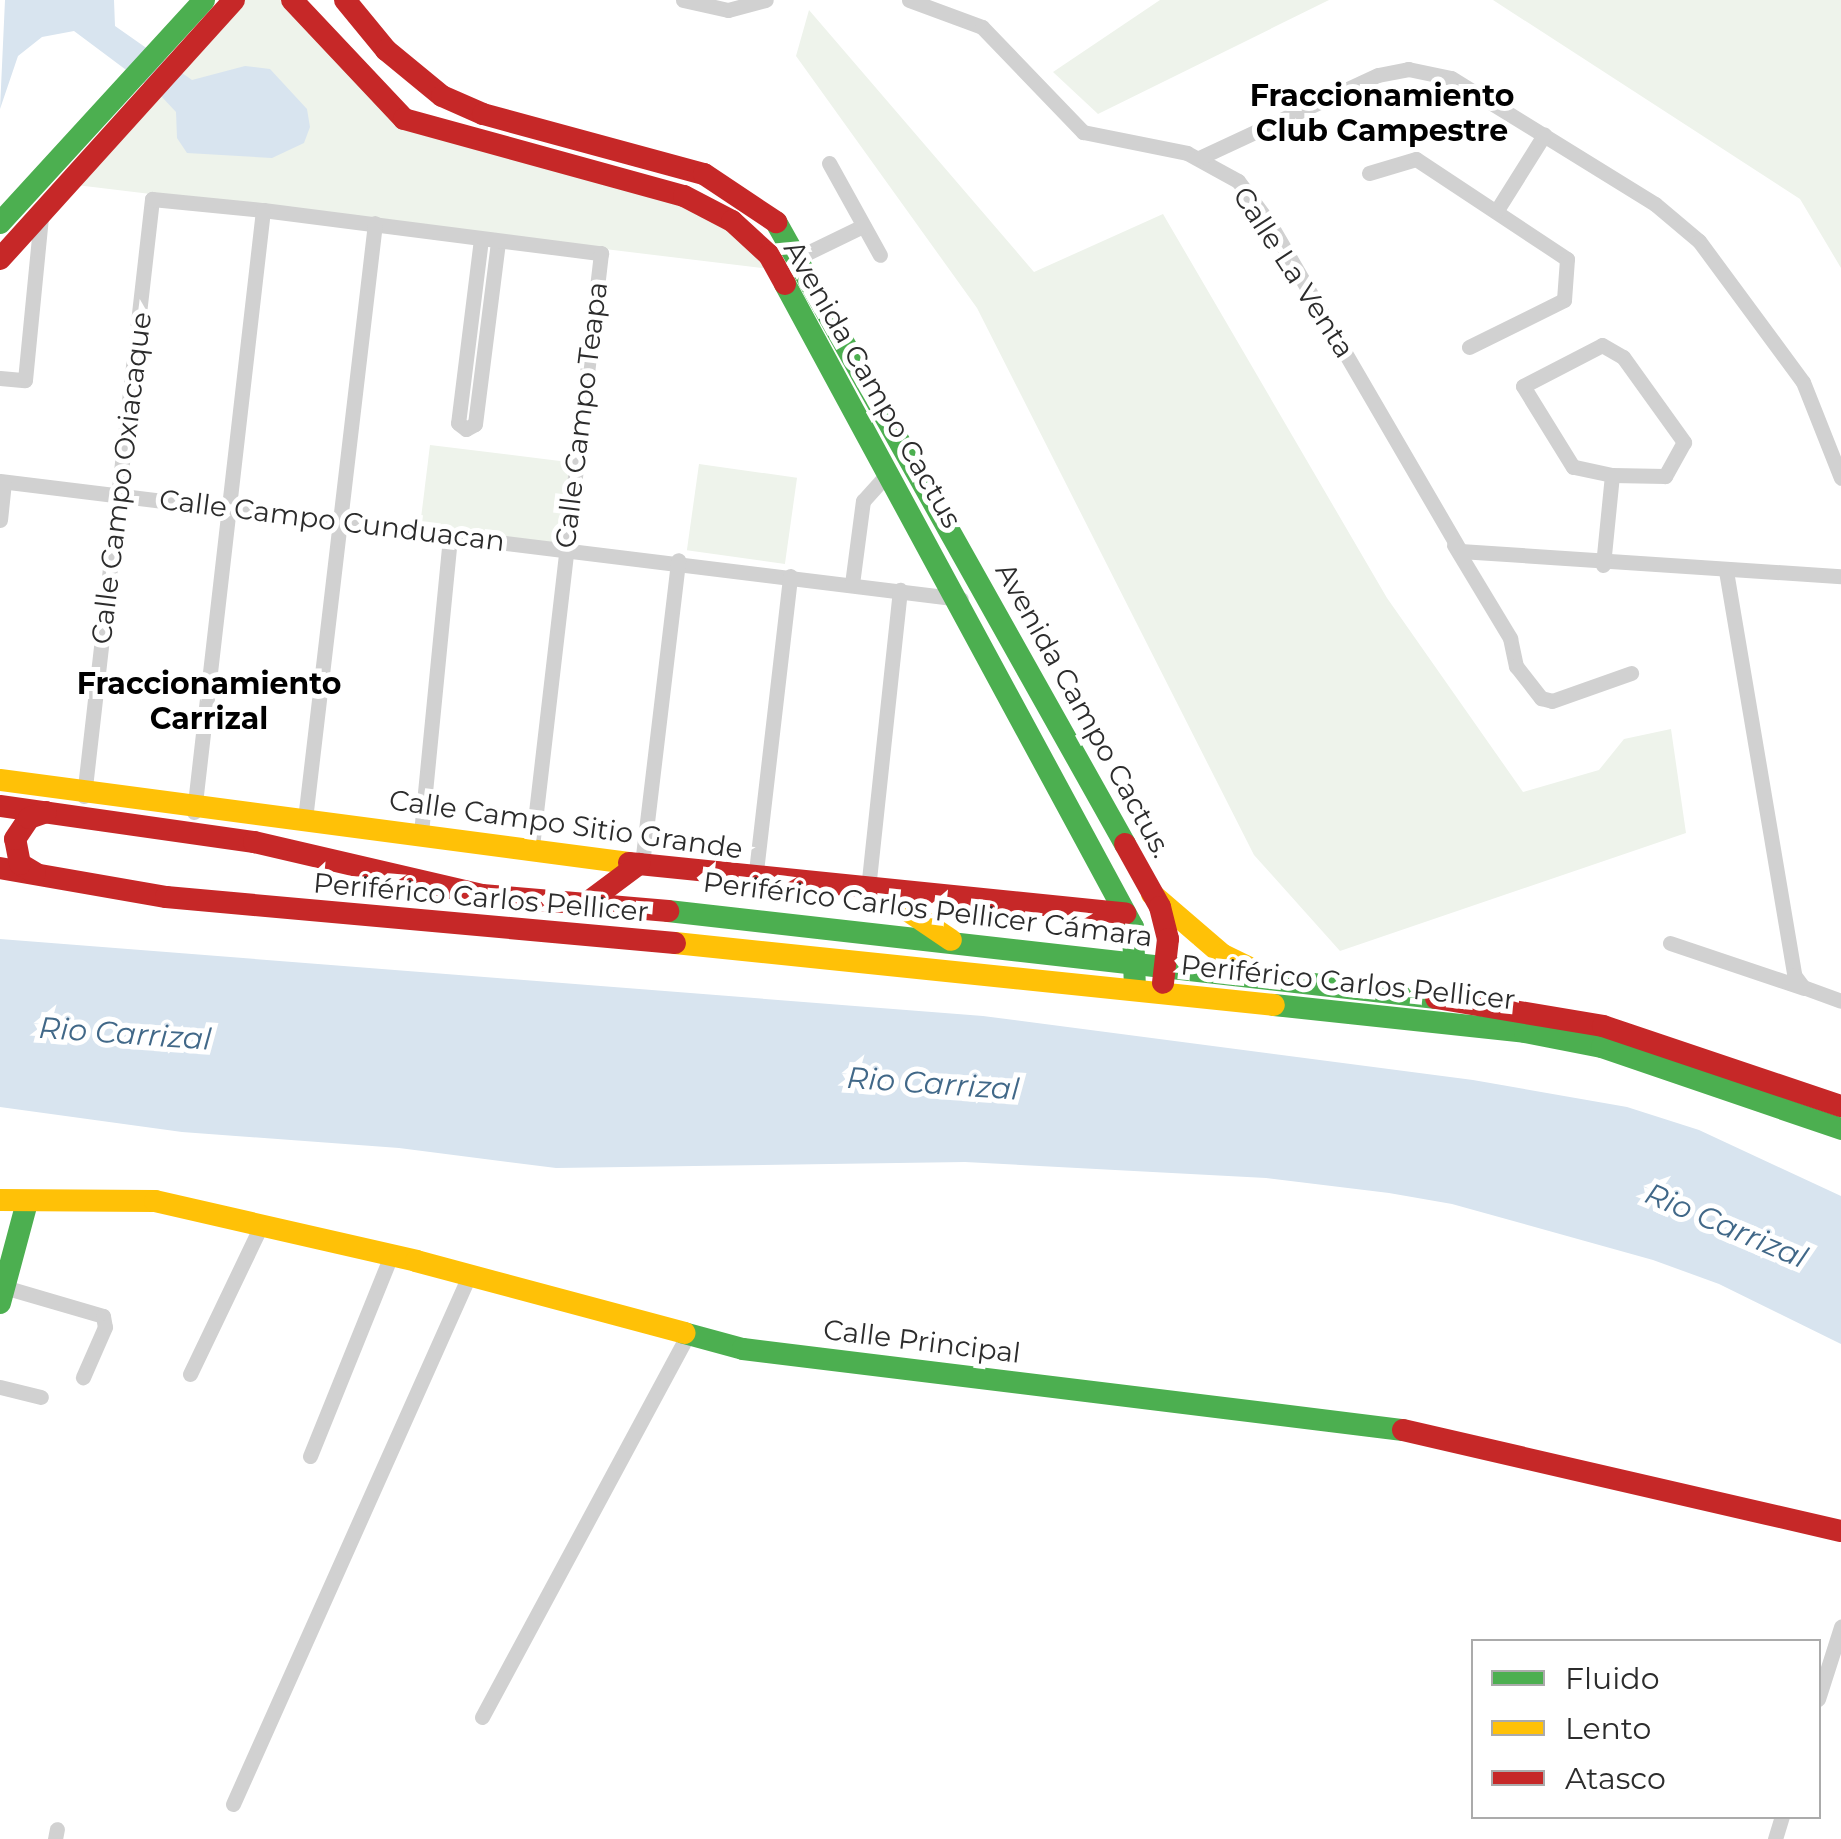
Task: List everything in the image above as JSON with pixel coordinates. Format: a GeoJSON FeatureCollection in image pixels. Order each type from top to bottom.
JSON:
{"type":"FeatureCollection","features":[{"type":"Feature","properties":{"kind":"main road"},"geometry":{"type":"LineString","coordinates":[[0,223],[204,0]]}},
{"type":"Feature","properties":{"kind":"main road"},"geometry":{"type":"LineString","coordinates":[[0,259],[234,0]]}},
{"type":"Feature","properties":{"kind":"main road","name":"Avenida Campo Cactus"},"geometry":{"type":"LineString","coordinates":[[292,0],[382,101],[412,123],[665,189],[746,232],[778,270],[961,599],[1126,913],[1136,934],[1135,988]]}},
{"type":"Feature","properties":{"kind":"main road","name":"Avenida Campo Cactus."},"geometry":{"type":"LineString","coordinates":[[344,0],[386,50],[442,96],[474,111],[721,180],[782,226],[802,255],[1152,894],[1165,922],[1163,992]]}},
{"type":"Feature","properties":{"kind":"main road","name":"Calle Campo Sitio Grande"},"geometry":{"type":"LineString","coordinates":[[0,780],[532,846],[755,880],[1126,913]]}},
{"type":"Feature","properties":{"kind":"main road","name":"Periférico Carlos Pellicer Cámara"},"geometry":{"type":"LineString","coordinates":[[0,806],[191,832],[482,895],[955,942],[1564,1016],[1841,1106]]}},
{"type":"Feature","properties":{"kind":"main road"},"geometry":{"type":"LineString","coordinates":[[35,873],[16,858],[15,839],[28,818],[46,812]]}},
{"type":"Feature","properties":{"kind":"main road"},"geometry":{"type":"LineString","coordinates":[[0,821],[0,856]]}},
{"type":"Feature","properties":{"kind":"main road"},"geometry":{"type":"LineString","coordinates":[[584,904],[641,864]]}},
{"type":"Feature","properties":{"kind":"main road","name":"Periférico Carlos Pellicer"},"geometry":{"type":"LineString","coordinates":[[0,868],[166,898],[1135,988],[1564,1039],[1841,1129]]}},
{"type":"Feature","properties":{"kind":"main road"},"geometry":{"type":"LineString","coordinates":[[872,890],[955,942]]}},
{"type":"Feature","properties":{"kind":"main road"},"geometry":{"type":"LineString","coordinates":[[1152,894],[1224,955],[1278,982]]}},
{"type":"Feature","properties":{"kind":"main road","name":"Calle Principal"},"geometry":{"type":"LineString","coordinates":[[0,1200],[155,1201],[391,1256],[743,1349],[1425,1433],[1841,1531]]}},
{"type":"Feature","properties":{"kind":"main road"},"geometry":{"type":"LineString","coordinates":[[2,1295],[27,1202]]}},
{"type":"Feature","properties":{"kind":"street"},"geometry":{"type":"LineString","coordinates":[[683,0],[735,4],[766,0]]}},
{"type":"Feature","properties":{"kind":"street","name":"Calle La Venta"},"geometry":{"type":"LineString","coordinates":[[909,0],[982,27],[1083,132],[1199,158],[1238,182],[1270,224],[1510,638],[1516,666],[1541,698],[1552,701],[1631,672]]}},
{"type":"Feature","properties":{"kind":"street"},"geometry":{"type":"LineString","coordinates":[[1199,158],[1350,84],[1408,69],[1451,78],[1655,204],[1708,251],[1803,382],[1841,478]]}},
{"type":"Feature","properties":{"kind":"street"},"geometry":{"type":"LineString","coordinates":[[1497,210],[1544,135]]}},
{"type":"Feature","properties":{"kind":"street"},"geometry":{"type":"LineString","coordinates":[[1369,173],[1416,159],[1567,259],[1566,296],[1469,347]]}},
{"type":"Feature","properties":{"kind":"street"},"geometry":{"type":"LineString","coordinates":[[829,163],[880,255]]}},
{"type":"Feature","properties":{"kind":"street","name":"Calle Campo Teapa"},"geometry":{"type":"LineString","coordinates":[[152,198],[601,253],[532,846]]}},
{"type":"Feature","properties":{"kind":"street","name":"Calle Campo Oxiacaque"},"geometry":{"type":"LineString","coordinates":[[80,817],[152,198]]}},
{"type":"Feature","properties":{"kind":"street"},"geometry":{"type":"LineString","coordinates":[[191,832],[262,210]]}},
{"type":"Feature","properties":{"kind":"street"},"geometry":{"type":"LineString","coordinates":[[0,378],[25,380],[41,214]]}},
{"type":"Feature","properties":{"kind":"street"},"geometry":{"type":"LineString","coordinates":[[305,819],[376,223]]}},
{"type":"Feature","properties":{"kind":"street"},"geometry":{"type":"LineString","coordinates":[[802,255],[863,226]]}},
{"type":"Feature","properties":{"kind":"street"},"geometry":{"type":"LineString","coordinates":[[489,240],[475,424],[466,429],[458,423],[489,240]]}},
{"type":"Feature","properties":{"kind":"street"},"geometry":{"type":"LineString","coordinates":[[1602,346],[1624,356],[1684,442],[1665,476],[1612,475],[1573,466],[1523,386],[1602,346]]}},
{"type":"Feature","properties":{"kind":"street"},"geometry":{"type":"LineString","coordinates":[[852,584],[864,501],[888,472]]}},
{"type":"Feature","properties":{"kind":"street"},"geometry":{"type":"LineString","coordinates":[[1603,565],[1612,475]]}},
{"type":"Feature","properties":{"kind":"street"},"geometry":{"type":"LineString","coordinates":[[0,520],[2,482]]}},
{"type":"Feature","properties":{"kind":"street","name":"Calle Campo Cunduacan"},"geometry":{"type":"LineString","coordinates":[[2,482],[678,560],[961,599]]}},
{"type":"Feature","properties":{"kind":"street"},"geometry":{"type":"LineString","coordinates":[[421,834],[450,535]]}},
{"type":"Feature","properties":{"kind":"street"},"geometry":{"type":"LineString","coordinates":[[1454,545],[1468,554],[1603,565],[1841,576]]}},
{"type":"Feature","properties":{"kind":"street"},"geometry":{"type":"LineString","coordinates":[[641,864],[678,560]]}},
{"type":"Feature","properties":{"kind":"street"},"geometry":{"type":"LineString","coordinates":[[1726,571],[1794,975],[1807,990]]}},
{"type":"Feature","properties":{"kind":"street"},"geometry":{"type":"LineString","coordinates":[[755,880],[790,576]]}},
{"type":"Feature","properties":{"kind":"street"},"geometry":{"type":"LineString","coordinates":[[872,890],[900,590]]}},
{"type":"Feature","properties":{"kind":"street"},"geometry":{"type":"LineString","coordinates":[[1670,943],[1841,1001]]}},
{"type":"Feature","properties":{"kind":"street"},"geometry":{"type":"LineString","coordinates":[[190,1374],[261,1226]]}},
{"type":"Feature","properties":{"kind":"street"},"geometry":{"type":"LineString","coordinates":[[310,1456],[391,1256]]}},
{"type":"Feature","properties":{"kind":"street"},"geometry":{"type":"LineString","coordinates":[[234,1804],[468,1276]]}},
{"type":"Feature","properties":{"kind":"street"},"geometry":{"type":"LineString","coordinates":[[2,1295],[103,1316],[105,1327],[83,1377]]}},
{"type":"Feature","properties":{"kind":"street"},"geometry":{"type":"LineString","coordinates":[[482,1717],[689,1333]]}},
{"type":"Feature","properties":{"kind":"street"},"geometry":{"type":"LineString","coordinates":[[0,1387],[41,1397]]}},
{"type":"Feature","properties":{"kind":"street"},"geometry":{"type":"LineString","coordinates":[[1821,1690],[1841,1627]]}},
{"type":"Feature","properties":{"kind":"shaded area"},"geometry":{"type":"Polygon","coordinates":[[[233,0],[295,0],[382,101],[684,196],[778,270],[68,184],[233,0]]]}},
{"type":"Feature","properties":{"kind":"shaded area"},"geometry":{"type":"Polygon","coordinates":[[[1160,0],[1329,0],[1098,114],[1053,72],[1160,0]]]}},
{"type":"Feature","properties":{"kind":"shaded area"},"geometry":{"type":"Polygon","coordinates":[[[1493,0],[1841,0],[1841,268],[1800,199],[1493,0]]]}},
{"type":"Feature","properties":{"kind":"shaded area"},"geometry":{"type":"Polygon","coordinates":[[[809,10],[1034,272],[1163,214],[1387,598],[1523,792],[1599,770],[1624,739],[1671,729],[1686,833],[1340,951],[1254,855],[977,308],[796,56],[809,10]]]}},
{"type":"Feature","properties":{"kind":"shaded area"},"geometry":{"type":"Polygon","coordinates":[[[430,445],[574,463],[563,549],[419,531],[430,445]]]}},
{"type":"Feature","properties":{"kind":"shaded area"},"geometry":{"type":"Polygon","coordinates":[[[699,464],[797,478],[785,564],[687,550],[699,464]]]}},
{"type":"Feature","properties":{"kind":"water"},"geometry":{"type":"Polygon","coordinates":[[[5,0],[114,0],[115,26],[192,80],[245,66],[270,69],[307,109],[310,127],[304,143],[272,158],[187,153],[177,138],[176,112],[161,96],[74,31],[42,37],[18,56],[0,109],[5,0]]]}},
{"type":"Feature","properties":{"kind":"water","name":"Rio Carrizal"},"geometry":{"type":"Polygon","coordinates":[[[0,939],[983,1016],[1473,1080],[1627,1107],[1699,1130],[1841,1196],[1841,1344],[1719,1284],[1653,1260],[1452,1204],[1389,1193],[1266,1178],[965,1162],[556,1168],[399,1148],[182,1132],[0,1107],[0,939]]]}},
{"type":"Feature","properties":{"kind":"traffic: fast"},"geometry":{"type":"LineString","coordinates":[[0,223],[204,0]]}},
{"type":"Feature","properties":{"kind":"traffic: fast"},"geometry":{"type":"LineString","coordinates":[[776,222],[1125,844]]}},
{"type":"Feature","properties":{"kind":"traffic: fast"},"geometry":{"type":"LineString","coordinates":[[785,284],[1133,927],[1135,989]]}},
{"type":"Feature","properties":{"kind":"traffic: fast"},"geometry":{"type":"LineString","coordinates":[[668,911],[1436,998]]}},
{"type":"Feature","properties":{"kind":"traffic: fast"},"geometry":{"type":"LineString","coordinates":[[1274,1005],[1525,1032],[1602,1047],[1841,1129]]}},
{"type":"Feature","properties":{"kind":"traffic: fast"},"geometry":{"type":"LineString","coordinates":[[0,1303],[27,1202]]}},
{"type":"Feature","properties":{"kind":"traffic: fast"},"geometry":{"type":"LineString","coordinates":[[684,1333],[743,1349],[1403,1430]]}},
{"type":"Feature","properties":{"kind":"traffic: slow"},"geometry":{"type":"LineString","coordinates":[[0,780],[629,863]]}},
{"type":"Feature","properties":{"kind":"traffic: slow"},"geometry":{"type":"LineString","coordinates":[[877,890],[951,940]]}},
{"type":"Feature","properties":{"kind":"traffic: slow"},"geometry":{"type":"LineString","coordinates":[[1152,894],[1223,955],[1260,973]]}},
{"type":"Feature","properties":{"kind":"traffic: slow"},"geometry":{"type":"LineString","coordinates":[[675,943],[1274,1005]]}},
{"type":"Feature","properties":{"kind":"traffic: slow"},"geometry":{"type":"LineString","coordinates":[[0,1200],[155,1201],[416,1261],[684,1333]]}},
{"type":"Feature","properties":{"kind":"traffic: jam"},"geometry":{"type":"LineString","coordinates":[[0,259],[234,0]]}},
{"type":"Feature","properties":{"kind":"traffic: jam"},"geometry":{"type":"LineString","coordinates":[[292,0],[404,119],[684,196],[732,221],[769,255],[785,284]]}},
{"type":"Feature","properties":{"kind":"traffic: jam"},"geometry":{"type":"LineString","coordinates":[[345,0],[386,50],[442,96],[483,114],[704,174],[776,222]]}},
{"type":"Feature","properties":{"kind":"traffic: jam"},"geometry":{"type":"LineString","coordinates":[[0,806],[254,842],[482,895],[668,911]]}},
{"type":"Feature","properties":{"kind":"traffic: jam"},"geometry":{"type":"LineString","coordinates":[[35,873],[20,864],[15,839],[29,818],[46,812]]}},
{"type":"Feature","properties":{"kind":"traffic: jam"},"geometry":{"type":"LineString","coordinates":[[1125,844],[1160,907],[1168,939],[1163,983]]}},
{"type":"Feature","properties":{"kind":"traffic: jam"},"geometry":{"type":"LineString","coordinates":[[629,863],[1125,913]]}},
{"type":"Feature","properties":{"kind":"traffic: jam"},"geometry":{"type":"LineString","coordinates":[[584,905],[639,864]]}},
{"type":"Feature","properties":{"kind":"traffic: jam"},"geometry":{"type":"LineString","coordinates":[[0,868],[166,897],[675,943]]}},
{"type":"Feature","properties":{"kind":"traffic: jam"},"geometry":{"type":"LineString","coordinates":[[1436,998],[1603,1026],[1841,1106]]}},
{"type":"Feature","properties":{"kind":"traffic: jam"},"geometry":{"type":"LineString","coordinates":[[1403,1430],[1841,1531]]}},
{"type":"Feature","properties":{"kind":"district","name":"Fraccionamiento Club Campestre"},"geometry":{"type":"Point","coordinates":[1382,113]}},
{"type":"Feature","properties":{"kind":"district","name":"Fraccionamiento Carrizal"},"geometry":{"type":"Point","coordinates":[209,701]}}]}
